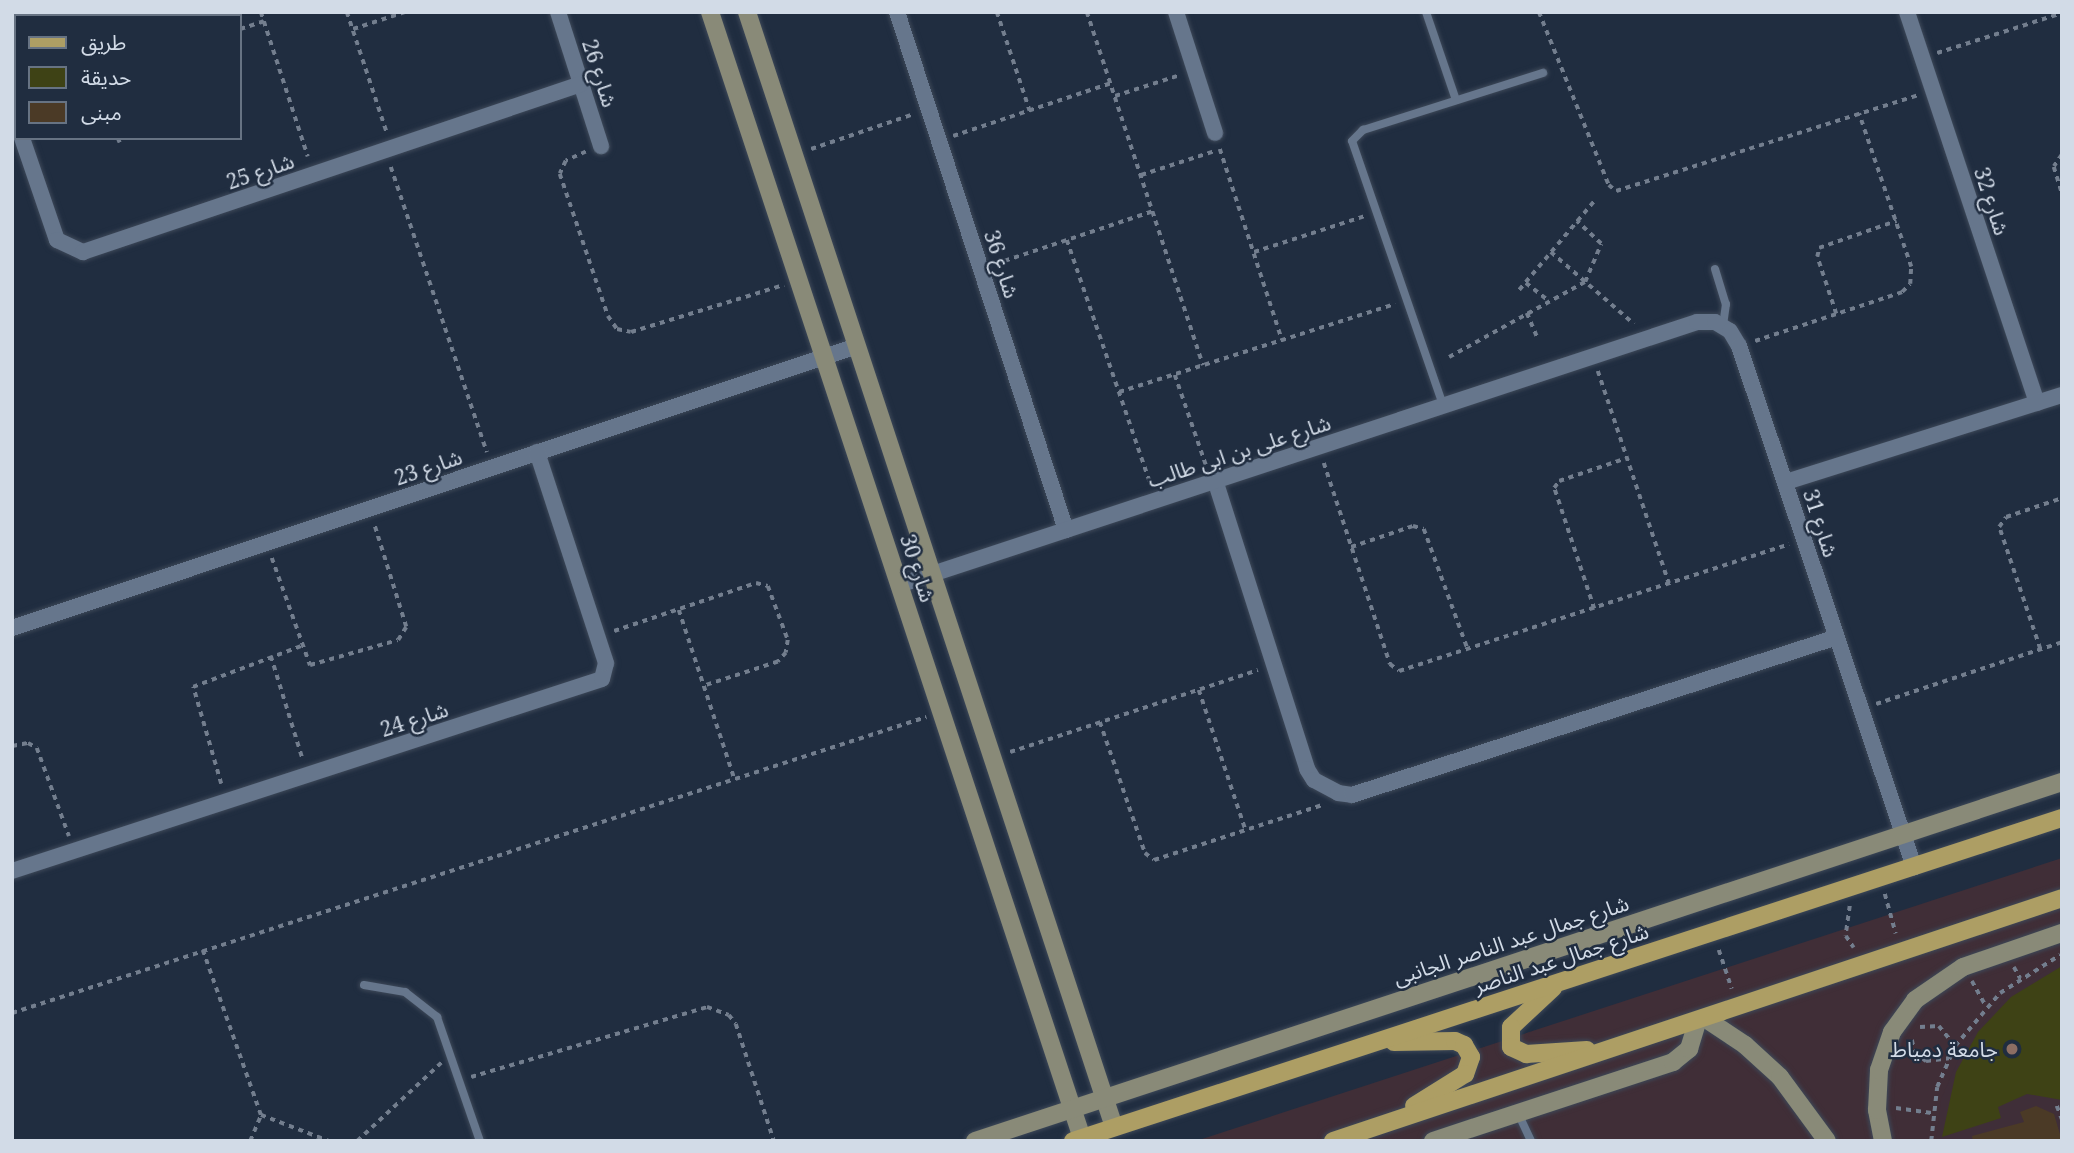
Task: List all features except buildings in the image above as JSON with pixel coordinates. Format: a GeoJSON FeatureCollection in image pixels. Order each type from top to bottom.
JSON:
{"type":"FeatureCollection","features":[{"type":"Feature","properties":{"kind":"main road","name":"شارع جمال عبد الناصر"},"geometry":{"type":"LineString","coordinates":[[1078,1139],[2062,818]]}},
{"type":"Feature","properties":{"kind":"main road"},"geometry":{"type":"LineString","coordinates":[[1333,1141],[2062,898]]}},
{"type":"Feature","properties":{"kind":"main road"},"geometry":{"type":"LineString","coordinates":[[1558,983],[1511,1027],[1511,1047],[1526,1054],[1612,1049]]}},
{"type":"Feature","properties":{"kind":"main road"},"geometry":{"type":"LineString","coordinates":[[1376,1042],[1455,1041],[1464,1045],[1471,1057],[1465,1074],[1391,1122]]}},
{"type":"Feature","properties":{"kind":"street","name":"شارع 26"},"geometry":{"type":"LineString","coordinates":[[558,12],[601,146]]}},
{"type":"Feature","properties":{"kind":"street","name":"شارع 30"},"geometry":{"type":"LineString","coordinates":[[710,12],[1073,1110],[1078,1139]]}},
{"type":"Feature","properties":{"kind":"street","name":"شارع 30"},"geometry":{"type":"LineString","coordinates":[[747,12],[1114,1127]]}},
{"type":"Feature","properties":{"kind":"street","name":"شارع 36"},"geometry":{"type":"LineString","coordinates":[[897,12],[1066,530]]}},
{"type":"Feature","properties":{"kind":"street"},"geometry":{"type":"LineString","coordinates":[[1177,12],[1214,133]]}},
{"type":"Feature","properties":{"kind":"street","name":"شارع 32"},"geometry":{"type":"LineString","coordinates":[[1907,12],[2037,403]]}},
{"type":"Feature","properties":{"kind":"street","name":"شارع 25"},"geometry":{"type":"LineString","coordinates":[[23,140],[52,231],[73,251],[93,250],[581,84]]}},
{"type":"Feature","properties":{"kind":"street"},"geometry":{"type":"LineString","coordinates":[[1592,356],[1697,322],[1723,326]]}},
{"type":"Feature","properties":{"kind":"street","name":"شارع 31"},"geometry":{"type":"LineString","coordinates":[[1723,326],[1740,346],[1914,867]]}},
{"type":"Feature","properties":{"kind":"street","name":"شارع 23"},"geometry":{"type":"LineString","coordinates":[[12,628],[857,346]]}},
{"type":"Feature","properties":{"kind":"street","name":"شارع على بن ابى طالب"},"geometry":{"type":"LineString","coordinates":[[899,585],[1592,356]]}},
{"type":"Feature","properties":{"kind":"street"},"geometry":{"type":"LineString","coordinates":[[1786,482],[2062,395]]}},
{"type":"Feature","properties":{"kind":"street","name":"شارع 24"},"geometry":{"type":"LineString","coordinates":[[12,871],[597,682],[607,669],[537,452]]}},
{"type":"Feature","properties":{"kind":"street"},"geometry":{"type":"LineString","coordinates":[[1213,481],[1307,769],[1325,789],[1352,795],[1837,637]]}},
{"type":"Feature","properties":{"kind":"street","name":"شارع جمال عبد الناصر الجانبى"},"geometry":{"type":"LineString","coordinates":[[975,1141],[2062,782]]}},
{"type":"Feature","properties":{"kind":"street"},"geometry":{"type":"LineString","coordinates":[[1884,1141],[1877,1110],[1879,1070],[1892,1032],[1915,1000],[1963,967],[2062,933]]}},
{"type":"Feature","properties":{"kind":"street"},"geometry":{"type":"LineString","coordinates":[[1433,1141],[1674,1062],[1689,1049],[1702,1020],[1745,1045],[1780,1077],[1827,1141]]}},
{"type":"Feature","properties":{"kind":"lane"},"geometry":{"type":"LineString","coordinates":[[1426,12],[1455,100]]}},
{"type":"Feature","properties":{"kind":"lane"},"geometry":{"type":"LineString","coordinates":[[1443,405],[1352,147],[1354,136],[1455,100],[1543,73]]}},
{"type":"Feature","properties":{"kind":"lane"},"geometry":{"type":"LineString","coordinates":[[1716,270],[1726,304],[1723,326]]}},
{"type":"Feature","properties":{"kind":"lane"},"geometry":{"type":"LineString","coordinates":[[364,985],[385,986],[422,1002],[437,1017],[480,1141]]}},
{"type":"Feature","properties":{"kind":"lane"},"geometry":{"type":"LineString","coordinates":[[1518,1113],[1531,1141]]}},
{"type":"Feature","properties":{"kind":"path"},"geometry":{"type":"LineString","coordinates":[[261,12],[314,175]]}},
{"type":"Feature","properties":{"kind":"path"},"geometry":{"type":"LineString","coordinates":[[347,12],[388,149],[492,467]]}},
{"type":"Feature","properties":{"kind":"path"},"geometry":{"type":"LineString","coordinates":[[353,29],[405,12]]}},
{"type":"Feature","properties":{"kind":"path"},"geometry":{"type":"LineString","coordinates":[[1003,12],[997,13],[1030,111]]}},
{"type":"Feature","properties":{"kind":"path"},"geometry":{"type":"LineString","coordinates":[[1087,12],[1203,365]]}},
{"type":"Feature","properties":{"kind":"path"},"geometry":{"type":"LineString","coordinates":[[1539,12],[1609,185],[1616,191],[1933,90]]}},
{"type":"Feature","properties":{"kind":"path"},"geometry":{"type":"LineString","coordinates":[[1923,58],[2062,13]]}},
{"type":"Feature","properties":{"kind":"path"},"geometry":{"type":"LineString","coordinates":[[242,28],[264,21]]}},
{"type":"Feature","properties":{"kind":"path"},"geometry":{"type":"LineString","coordinates":[[1115,96],[1195,70]]}},
{"type":"Feature","properties":{"kind":"path"},"geometry":{"type":"LineString","coordinates":[[939,141],[1111,83]]}},
{"type":"Feature","properties":{"kind":"path"},"geometry":{"type":"LineString","coordinates":[[794,155],[929,109]]}},
{"type":"Feature","properties":{"kind":"path"},"geometry":{"type":"LineString","coordinates":[[1740,346],[1902,292],[1910,284],[1913,272],[1859,114]]}},
{"type":"Feature","properties":{"kind":"path"},"geometry":{"type":"LineString","coordinates":[[1214,133],[1282,340]]}},
{"type":"Feature","properties":{"kind":"path"},"geometry":{"type":"LineString","coordinates":[[601,146],[566,161],[560,174],[608,316],[617,329],[631,332],[799,281]]}},
{"type":"Feature","properties":{"kind":"path"},"geometry":{"type":"LineString","coordinates":[[1141,175],[1220,149]]}},
{"type":"Feature","properties":{"kind":"path"},"geometry":{"type":"LineString","coordinates":[[2062,155],[2054,167],[2062,193]]}},
{"type":"Feature","properties":{"kind":"path"},"geometry":{"type":"LineString","coordinates":[[1519,290],[1597,199]]}},
{"type":"Feature","properties":{"kind":"path"},"geometry":{"type":"LineString","coordinates":[[981,269],[1153,211]]}},
{"type":"Feature","properties":{"kind":"path"},"geometry":{"type":"LineString","coordinates":[[1254,253],[1377,212]]}},
{"type":"Feature","properties":{"kind":"path"},"geometry":{"type":"LineString","coordinates":[[1836,314],[1817,257],[1819,248],[1896,221]]}},
{"type":"Feature","properties":{"kind":"path"},"geometry":{"type":"LineString","coordinates":[[1449,357],[1585,282],[1600,242],[1577,222]]}},
{"type":"Feature","properties":{"kind":"path"},"geometry":{"type":"LineString","coordinates":[[1067,240],[1156,500]]}},
{"type":"Feature","properties":{"kind":"path"},"geometry":{"type":"LineString","coordinates":[[1551,252],[1649,338]]}},
{"type":"Feature","properties":{"kind":"path"},"geometry":{"type":"LineString","coordinates":[[1526,282],[1549,302]]}},
{"type":"Feature","properties":{"kind":"path"},"geometry":{"type":"LineString","coordinates":[[1119,392],[1407,300]]}},
{"type":"Feature","properties":{"kind":"path"},"geometry":{"type":"LineString","coordinates":[[1527,313],[1538,339]]}},
{"type":"Feature","properties":{"kind":"path"},"geometry":{"type":"LineString","coordinates":[[1592,356],[1669,584]]}},
{"type":"Feature","properties":{"kind":"path"},"geometry":{"type":"LineString","coordinates":[[1174,375],[1213,481]]}},
{"type":"Feature","properties":{"kind":"path"},"geometry":{"type":"LineString","coordinates":[[1318,447],[1392,667],[1403,671],[1804,540]]}},
{"type":"Feature","properties":{"kind":"path"},"geometry":{"type":"LineString","coordinates":[[1594,609],[1555,488],[1559,481],[1627,458]]}},
{"type":"Feature","properties":{"kind":"path"},"geometry":{"type":"LineString","coordinates":[[2040,649],[1999,527],[2006,517],[2062,498]]}},
{"type":"Feature","properties":{"kind":"path"},"geometry":{"type":"LineString","coordinates":[[268,542],[307,664],[315,667],[404,635],[406,627],[369,508]]}},
{"type":"Feature","properties":{"kind":"path"},"geometry":{"type":"LineString","coordinates":[[1351,547],[1413,526],[1424,529],[1468,650]]}},
{"type":"Feature","properties":{"kind":"path"},"geometry":{"type":"LineString","coordinates":[[598,637],[764,584],[788,640],[786,653],[778,662],[704,686]]}},
{"type":"Feature","properties":{"kind":"path"},"geometry":{"type":"LineString","coordinates":[[679,610],[734,777]]}},
{"type":"Feature","properties":{"kind":"path"},"geometry":{"type":"LineString","coordinates":[[1861,709],[2062,642]]}},
{"type":"Feature","properties":{"kind":"path"},"geometry":{"type":"LineString","coordinates":[[226,802],[193,687],[301,646]]}},
{"type":"Feature","properties":{"kind":"path"},"geometry":{"type":"LineString","coordinates":[[271,656],[307,776]]}},
{"type":"Feature","properties":{"kind":"path"},"geometry":{"type":"LineString","coordinates":[[992,758],[1274,665]]}},
{"type":"Feature","properties":{"kind":"path"},"geometry":{"type":"LineString","coordinates":[[1199,690],[1247,831]]}},
{"type":"Feature","properties":{"kind":"path"},"geometry":{"type":"LineString","coordinates":[[12,1013],[734,777],[942,712]]}},
{"type":"Feature","properties":{"kind":"path"},"geometry":{"type":"LineString","coordinates":[[1100,722],[1149,857],[1165,859],[1352,795]]}},
{"type":"Feature","properties":{"kind":"path"},"geometry":{"type":"LineString","coordinates":[[12,746],[28,743],[37,748],[74,851]]}},
{"type":"Feature","properties":{"kind":"path"},"geometry":{"type":"LineString","coordinates":[[1881,879],[1902,953]]}},
{"type":"Feature","properties":{"kind":"path"},"geometry":{"type":"LineString","coordinates":[[1854,887],[1846,936],[1872,962]]}},
{"type":"Feature","properties":{"kind":"path"},"geometry":{"type":"LineString","coordinates":[[1714,933],[1738,1008]]}},
{"type":"Feature","properties":{"kind":"path"},"geometry":{"type":"LineString","coordinates":[[203,950],[261,1115],[250,1141]]}},
{"type":"Feature","properties":{"kind":"path"},"geometry":{"type":"LineString","coordinates":[[1931,1141],[1932,1113],[1955,1046],[1986,1006],[2020,978],[2062,954]]}},
{"type":"Feature","properties":{"kind":"path"},"geometry":{"type":"LineString","coordinates":[[1963,985],[1980,974]]}},
{"type":"Feature","properties":{"kind":"path"},"geometry":{"type":"LineString","coordinates":[[1971,979],[1986,1006]]}},
{"type":"Feature","properties":{"kind":"path"},"geometry":{"type":"LineString","coordinates":[[459,1080],[707,1007],[729,1015],[736,1024],[774,1141]]}},
{"type":"Feature","properties":{"kind":"path"},"geometry":{"type":"LineString","coordinates":[[1908,1048],[1927,1018]]}},
{"type":"Feature","properties":{"kind":"path"},"geometry":{"type":"LineString","coordinates":[[1920,1027],[1939,1026],[1955,1046]]}},
{"type":"Feature","properties":{"kind":"path"},"geometry":{"type":"LineString","coordinates":[[1912,1040],[1915,1053],[1926,1061],[1949,1058]]}},
{"type":"Feature","properties":{"kind":"path"},"geometry":{"type":"LineString","coordinates":[[356,1141],[450,1054]]}},
{"type":"Feature","properties":{"kind":"path"},"geometry":{"type":"LineString","coordinates":[[1895,1097],[1895,1116]]}},
{"type":"Feature","properties":{"kind":"path"},"geometry":{"type":"LineString","coordinates":[[2057,1106],[2062,1119]]}},
{"type":"Feature","properties":{"kind":"path"},"geometry":{"type":"LineString","coordinates":[[1895,1108],[1932,1113]]}},
{"type":"Feature","properties":{"kind":"path"},"geometry":{"type":"LineString","coordinates":[[261,1115],[329,1141]]}},
{"type":"Feature","properties":{"kind":"shaded area"},"geometry":{"type":"Polygon","coordinates":[[[2062,858],[2062,1141],[1196,1141],[2062,858]]]}},
{"type":"Feature","properties":{"kind":"shaded area","name":"جامعة دمياط"},"geometry":{"type":"Polygon","coordinates":[[[2062,961],[2062,1141],[1936,1141],[1941,1099],[1967,1040],[2010,992],[2062,961]]]}},
{"type":"Feature","properties":{"kind":"green space","name":"جامعة دمياط"},"geometry":{"type":"Polygon","coordinates":[[[2062,966],[2062,1100],[2027,1094],[1998,1107],[2001,1118],[1942,1137],[1956,1072],[1978,1032],[2011,997],[2062,966]]]}},
{"type":"Feature","properties":{"kind":"place","name":"جامعة دمياط"},"geometry":{"type":"Point","coordinates":[2012,1049]}}]}
